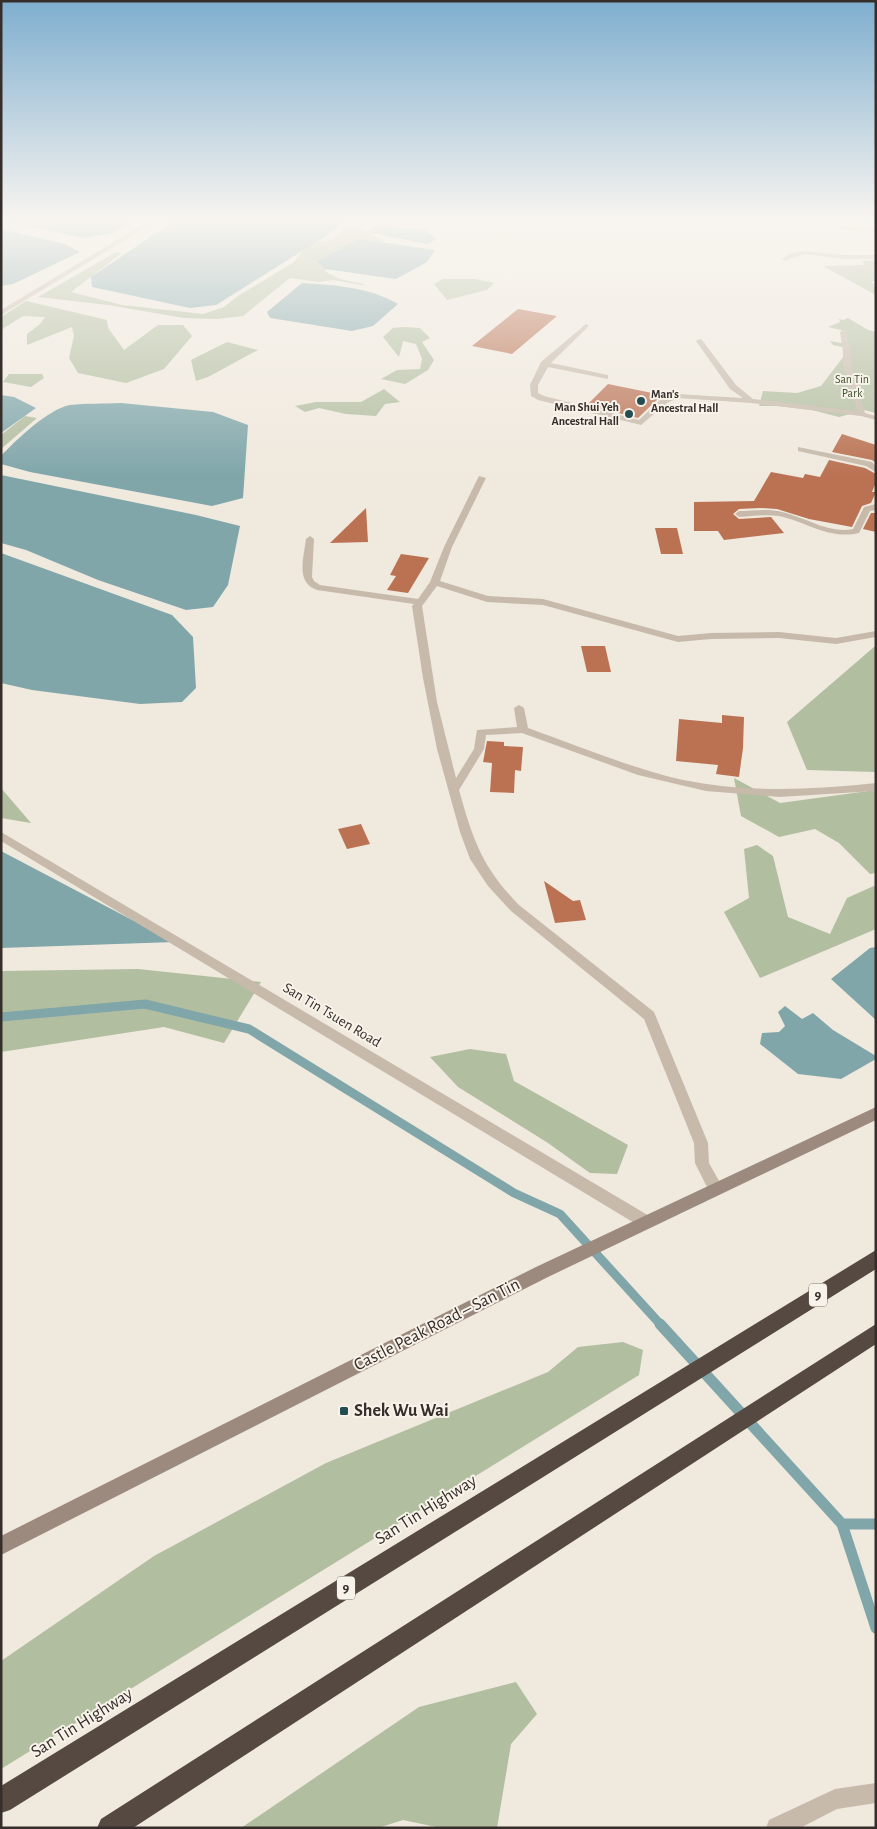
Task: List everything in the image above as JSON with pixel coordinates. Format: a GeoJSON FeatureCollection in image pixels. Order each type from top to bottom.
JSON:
{"type":"FeatureCollection","features":[{"type":"Feature","properties":{"kind":"highway","name":"San Tin Highway"},"geometry":{"type":"LineString","coordinates":[[1,1801],[876,1259]]}},
{"type":"Feature","properties":{"kind":"highway"},"geometry":{"type":"LineString","coordinates":[[110,1828],[876,1333]]}},
{"type":"Feature","properties":{"kind":"main road","name":"Castle Peak Road – San Tin"},"geometry":{"type":"LineString","coordinates":[[1,1546],[542,1272],[876,1113]]}},
{"type":"Feature","properties":{"kind":"street"},"geometry":{"type":"LineString","coordinates":[[1,314],[17,304]]}},
{"type":"Feature","properties":{"kind":"street"},"geometry":{"type":"LineString","coordinates":[[586,326],[544,364],[534,389],[537,396],[641,423],[670,398],[686,396],[751,400],[862,414],[876,418]]}},
{"type":"Feature","properties":{"kind":"street"},"geometry":{"type":"LineString","coordinates":[[843,332],[847,352],[847,366],[862,414]]}},
{"type":"Feature","properties":{"kind":"street"},"geometry":{"type":"LineString","coordinates":[[700,341],[734,387],[751,400]]}},
{"type":"Feature","properties":{"kind":"street"},"geometry":{"type":"LineString","coordinates":[[544,364],[605,378]]}},
{"type":"Feature","properties":{"kind":"street"},"geometry":{"type":"LineString","coordinates":[[801,449],[869,464],[876,470]]}},
{"type":"Feature","properties":{"kind":"street"},"geometry":{"type":"LineString","coordinates":[[482,478],[448,547],[435,582],[417,606],[422,653],[441,750],[470,846],[481,867],[496,888],[515,908],[649,1016],[702,1143],[702,1163],[715,1188]]}},
{"type":"Feature","properties":{"kind":"street"},"geometry":{"type":"LineString","coordinates":[[739,514],[781,514],[802,522],[848,533],[856,531],[867,509],[876,507]]}},
{"type":"Feature","properties":{"kind":"street"},"geometry":{"type":"LineString","coordinates":[[310,539],[306,577],[310,584],[317,587],[420,602]]}},
{"type":"Feature","properties":{"kind":"street"},"geometry":{"type":"LineString","coordinates":[[435,582],[487,599],[543,602],[678,639],[779,635],[836,642],[876,634]]}},
{"type":"Feature","properties":{"kind":"street"},"geometry":{"type":"LineString","coordinates":[[519,708],[523,730]]}},
{"type":"Feature","properties":{"kind":"street"},"geometry":{"type":"LineString","coordinates":[[453,791],[479,749],[480,732],[523,730],[642,772],[700,787],[741,792],[774,793],[876,787]]}},
{"type":"Feature","properties":{"kind":"street","name":"San Tin Tsuen Road"},"geometry":{"type":"LineString","coordinates":[[1,836],[646,1222]]}},
{"type":"Feature","properties":{"kind":"street"},"geometry":{"type":"LineString","coordinates":[[777,1828],[835,1799],[876,1793]]}},
{"type":"Feature","properties":{"kind":"green space"},"geometry":{"type":"Polygon","coordinates":[[[21,304],[40,304],[107,320],[108,328],[124,350],[158,325],[183,325],[192,336],[164,369],[126,383],[78,373],[69,358],[74,336],[72,327],[27,345],[27,334],[40,324],[45,317],[23,316],[1,330],[1,317],[21,304]]]}},
{"type":"Feature","properties":{"kind":"green space"},"geometry":{"type":"Polygon","coordinates":[[[102,304],[119,304],[203,314],[227,304],[257,304],[243,316],[216,319],[184,318],[102,304]]]}},
{"type":"Feature","properties":{"kind":"green space","name":"San Tin Park"},"geometry":{"type":"Polygon","coordinates":[[[848,318],[868,330],[876,332],[876,413],[864,410],[839,417],[812,410],[759,406],[763,391],[797,393],[821,386],[847,352],[847,348],[833,345],[830,341],[846,344],[845,331],[828,327],[840,322],[839,319],[848,318]]]}},
{"type":"Feature","properties":{"kind":"green space"},"geometry":{"type":"Polygon","coordinates":[[[393,328],[420,328],[430,338],[422,342],[434,360],[428,370],[405,384],[381,379],[397,370],[420,369],[422,359],[416,344],[403,341],[399,357],[383,337],[393,328]]]}},
{"type":"Feature","properties":{"kind":"green space"},"geometry":{"type":"Polygon","coordinates":[[[227,342],[258,350],[208,377],[196,381],[191,360],[227,342]]]}},
{"type":"Feature","properties":{"kind":"green space"},"geometry":{"type":"Polygon","coordinates":[[[9,374],[42,374],[44,378],[31,387],[3,382],[9,374]]]}},
{"type":"Feature","properties":{"kind":"green space"},"geometry":{"type":"Polygon","coordinates":[[[384,389],[400,402],[385,404],[376,416],[346,414],[319,408],[305,412],[295,406],[316,402],[361,402],[384,389]]]}},
{"type":"Feature","properties":{"kind":"green space"},"geometry":{"type":"Polygon","coordinates":[[[25,416],[37,418],[1,449],[1,435],[25,416]]]}},
{"type":"Feature","properties":{"kind":"green space"},"geometry":{"type":"Polygon","coordinates":[[[876,647],[876,772],[807,770],[787,722],[876,647]]]}},
{"type":"Feature","properties":{"kind":"green space"},"geometry":{"type":"Polygon","coordinates":[[[734,778],[780,803],[876,790],[876,873],[870,874],[839,843],[815,829],[779,837],[741,816],[734,778]]]}},
{"type":"Feature","properties":{"kind":"green space"},"geometry":{"type":"Polygon","coordinates":[[[1,788],[31,823],[1,818],[1,788]]]}},
{"type":"Feature","properties":{"kind":"green space"},"geometry":{"type":"Polygon","coordinates":[[[757,845],[773,856],[788,917],[830,934],[847,898],[876,885],[876,929],[760,978],[724,912],[749,898],[744,849],[757,845]]]}},
{"type":"Feature","properties":{"kind":"green space"},"geometry":{"type":"Polygon","coordinates":[[[138,969],[261,982],[224,1043],[164,1027],[1,1052],[1,971],[138,969]]]}},
{"type":"Feature","properties":{"kind":"green space"},"geometry":{"type":"Polygon","coordinates":[[[470,1049],[506,1054],[514,1081],[628,1145],[617,1174],[590,1173],[548,1143],[458,1087],[430,1057],[470,1049]]]}},
{"type":"Feature","properties":{"kind":"green space"},"geometry":{"type":"Polygon","coordinates":[[[623,1342],[643,1350],[639,1375],[1,1769],[1,1661],[154,1556],[326,1463],[548,1372],[578,1347],[623,1342]]]}},
{"type":"Feature","properties":{"kind":"green space"},"geometry":{"type":"Polygon","coordinates":[[[516,1682],[537,1714],[511,1744],[497,1828],[441,1828],[403,1820],[378,1828],[241,1828],[419,1707],[516,1682]]]}},
{"type":"Feature","properties":{"kind":"water"},"geometry":{"type":"Polygon","coordinates":[[[173,304],[217,304],[216,305],[190,308],[173,304]]]}},
{"type":"Feature","properties":{"kind":"water"},"geometry":{"type":"Polygon","coordinates":[[[276,304],[398,304],[373,326],[352,331],[270,318],[267,312],[276,304]]]}},
{"type":"Feature","properties":{"kind":"water"},"geometry":{"type":"Polygon","coordinates":[[[1,395],[14,397],[36,408],[1,433],[1,395]]]}},
{"type":"Feature","properties":{"kind":"water"},"geometry":{"type":"Polygon","coordinates":[[[121,403],[213,412],[248,425],[243,498],[212,506],[30,472],[1,464],[1,456],[33,426],[52,412],[76,404],[121,403]]]}},
{"type":"Feature","properties":{"kind":"water"},"geometry":{"type":"Polygon","coordinates":[[[1,475],[196,515],[240,526],[228,585],[213,607],[186,610],[98,580],[26,550],[1,543],[1,475]]]}},
{"type":"Feature","properties":{"kind":"water"},"geometry":{"type":"Polygon","coordinates":[[[1,553],[172,615],[193,637],[196,688],[182,702],[140,704],[32,690],[1,683],[1,553]]]}},
{"type":"Feature","properties":{"kind":"water"},"geometry":{"type":"Polygon","coordinates":[[[1,851],[174,942],[1,948],[1,851]]]}},
{"type":"Feature","properties":{"kind":"water"},"geometry":{"type":"Polygon","coordinates":[[[876,947],[876,1020],[831,979],[870,948],[876,947]]]}},
{"type":"Feature","properties":{"kind":"water"},"geometry":{"type":"Polygon","coordinates":[[[785,1006],[802,1019],[813,1013],[833,1030],[876,1056],[876,1059],[841,1079],[798,1074],[760,1044],[762,1033],[779,1032],[785,1026],[778,1012],[785,1006]]]}},
{"type":"Feature","properties":{"kind":"building"},"geometry":{"type":"Polygon","coordinates":[[[518,309],[557,316],[512,354],[472,346],[518,309]]]}},
{"type":"Feature","properties":{"kind":"building"},"geometry":{"type":"Polygon","coordinates":[[[608,384],[662,395],[638,418],[587,405],[608,384]]]}},
{"type":"Feature","properties":{"kind":"building"},"geometry":{"type":"Polygon","coordinates":[[[842,434],[876,445],[876,463],[872,460],[832,452],[842,434]]]}},
{"type":"Feature","properties":{"kind":"building"},"geometry":{"type":"Polygon","coordinates":[[[829,460],[865,468],[876,474],[876,482],[872,492],[876,492],[871,503],[862,506],[852,527],[809,519],[777,509],[760,508],[739,509],[733,514],[739,519],[771,517],[784,533],[724,540],[718,531],[694,531],[694,502],[754,501],[771,472],[803,478],[805,474],[820,477],[829,460]]]}},
{"type":"Feature","properties":{"kind":"building"},"geometry":{"type":"Polygon","coordinates":[[[366,508],[368,542],[330,543],[366,508]]]}},
{"type":"Feature","properties":{"kind":"building"},"geometry":{"type":"Polygon","coordinates":[[[871,513],[876,513],[876,532],[863,529],[871,513]]]}},
{"type":"Feature","properties":{"kind":"building"},"geometry":{"type":"Polygon","coordinates":[[[655,528],[677,528],[683,554],[661,554],[655,528]]]}},
{"type":"Feature","properties":{"kind":"building"},"geometry":{"type":"Polygon","coordinates":[[[401,554],[429,558],[408,593],[387,590],[396,576],[390,575],[401,554]]]}},
{"type":"Feature","properties":{"kind":"building"},"geometry":{"type":"Polygon","coordinates":[[[581,646],[605,646],[611,672],[587,672],[581,646]]]}},
{"type":"Feature","properties":{"kind":"building"},"geometry":{"type":"Polygon","coordinates":[[[722,715],[744,717],[743,748],[739,777],[716,774],[718,765],[676,761],[679,719],[722,723],[722,715]]]}},
{"type":"Feature","properties":{"kind":"building"},"geometry":{"type":"Polygon","coordinates":[[[487,741],[504,742],[504,746],[523,747],[521,771],[515,770],[514,793],[490,792],[492,763],[483,762],[487,741]]]}},
{"type":"Feature","properties":{"kind":"building"},"geometry":{"type":"Polygon","coordinates":[[[361,824],[370,844],[347,849],[338,829],[361,824]]]}},
{"type":"Feature","properties":{"kind":"building"},"geometry":{"type":"Polygon","coordinates":[[[544,881],[573,901],[580,900],[586,920],[555,923],[544,881]]]}},
{"type":"Feature","properties":{"kind":"waterway"},"geometry":{"type":"LineString","coordinates":[[1,1017],[145,1004],[249,1029],[514,1193],[560,1214],[661,1325]]}},
{"type":"Feature","properties":{"kind":"waterway"},"geometry":{"type":"LineString","coordinates":[[660,1324],[842,1524]]}},
{"type":"Feature","properties":{"kind":"waterway"},"geometry":{"type":"LineString","coordinates":[[842,1524],[876,1524]]}},
{"type":"Feature","properties":{"kind":"waterway"},"geometry":{"type":"LineString","coordinates":[[842,1524],[876,1628]]}},
{"type":"Feature","properties":{"kind":"place","name":"Man's Ancestral Hall"},"geometry":{"type":"Point","coordinates":[641,401]}},
{"type":"Feature","properties":{"kind":"place","name":"Man Shui Yeh Ancestral Hall"},"geometry":{"type":"Point","coordinates":[629,414]}},
{"type":"Feature","properties":{"kind":"place","name":"Shek Wu Wai"},"geometry":{"type":"Point","coordinates":[344,1411]}}]}
